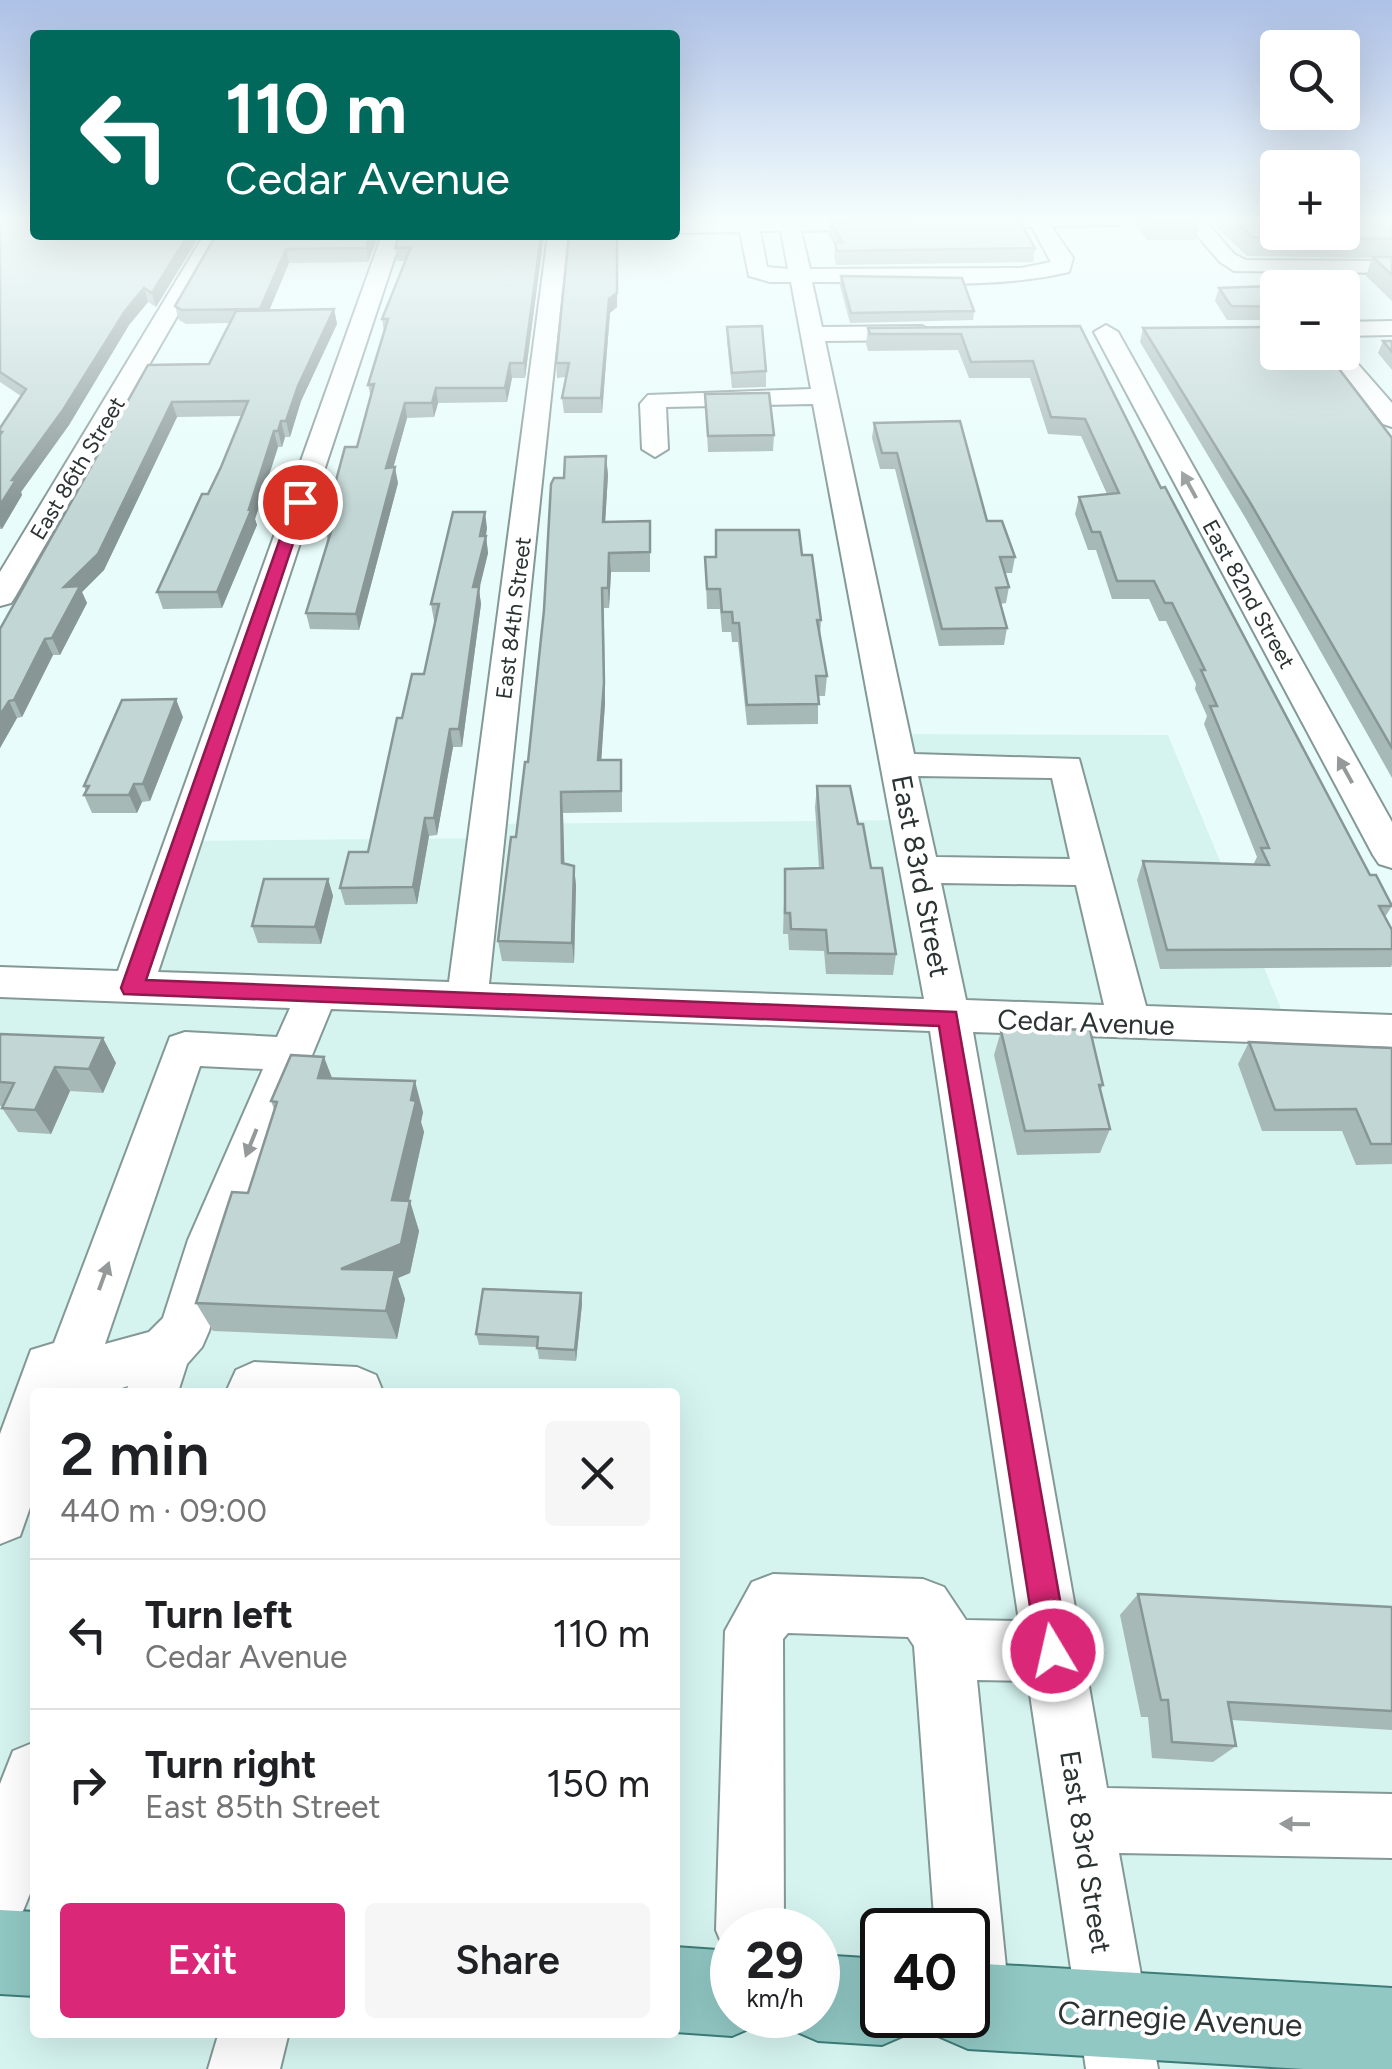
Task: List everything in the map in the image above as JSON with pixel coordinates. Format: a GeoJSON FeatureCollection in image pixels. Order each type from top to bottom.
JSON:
{"type":"FeatureCollection","features":[{"type":"Feature","properties":{"kind":"main road"},"geometry":{"type":"LineString","coordinates":[[0,1952],[30,1954]]}},
{"type":"Feature","properties":{"kind":"main road"},"geometry":{"type":"LineString","coordinates":[[680,1990],[710,1992]]}},
{"type":"Feature","properties":{"kind":"main road","name":"Carnegie Avenue"},"geometry":{"type":"LineString","coordinates":[[990,2011],[1118,2042],[1392,2031]]}},
{"type":"Feature","properties":{"kind":"street","name":"East 86th Street"},"geometry":{"type":"LineString","coordinates":[[0,597],[166,316]]}},
{"type":"Feature","properties":{"kind":"street"},"geometry":{"type":"LineString","coordinates":[[132,988],[364,316]]}},
{"type":"Feature","properties":{"kind":"street","name":"East 84th Street"},"geometry":{"type":"LineString","coordinates":[[467,1000],[548,316]]}},
{"type":"Feature","properties":{"kind":"street","name":"East 83rd Street"},"geometry":{"type":"LineString","coordinates":[[810,316],[948,1018],[1118,2042]]}},
{"type":"Feature","properties":{"kind":"street"},"geometry":{"type":"LineString","coordinates":[[1360,329],[1392,328]]}},
{"type":"Feature","properties":{"kind":"street","name":"East 82nd Street"},"geometry":{"type":"LineString","coordinates":[[1138,332],[1096,332],[1392,856]]}},
{"type":"Feature","properties":{"kind":"street"},"geometry":{"type":"LineString","coordinates":[[814,334],[953,333]]}},
{"type":"Feature","properties":{"kind":"street"},"geometry":{"type":"LineString","coordinates":[[1353,370],[1392,418]]}},
{"type":"Feature","properties":{"kind":"street"},"geometry":{"type":"LineString","coordinates":[[655,449],[653,404],[658,400],[826,396]]}},
{"type":"Feature","properties":{"kind":"street"},"geometry":{"type":"LineString","coordinates":[[899,766],[1067,768],[1129,1023]]}},
{"type":"Feature","properties":{"kind":"street"},"geometry":{"type":"LineString","coordinates":[[920,870],[1092,872]]}},
{"type":"Feature","properties":{"kind":"street","name":"Cedar Avenue"},"geometry":{"type":"LineString","coordinates":[[0,982],[1392,1031]]}},
{"type":"Feature","properties":{"kind":"street"},"geometry":{"type":"LineString","coordinates":[[56,1380],[110,1368],[159,1372],[184,1331],[212,1240],[316,994]]}},
{"type":"Feature","properties":{"kind":"street"},"geometry":{"type":"LineString","coordinates":[[56,1380],[185,1049],[290,1054]]}},
{"type":"Feature","properties":{"kind":"street"},"geometry":{"type":"LineString","coordinates":[[0,1516],[30,1424]]}},
{"type":"Feature","properties":{"kind":"street"},"geometry":{"type":"LineString","coordinates":[[750,1908],[754,1631],[774,1604],[923,1608],[943,1637],[964,1908]]}},
{"type":"Feature","properties":{"kind":"street"},"geometry":{"type":"LineString","coordinates":[[944,1650],[1053,1651]]}},
{"type":"Feature","properties":{"kind":"street"},"geometry":{"type":"LineString","coordinates":[[0,1888],[22,1780]]}},
{"type":"Feature","properties":{"kind":"street"},"geometry":{"type":"LineString","coordinates":[[1081,1820],[1392,1826]]}},
{"type":"Feature","properties":{"kind":"street"},"geometry":{"type":"LineString","coordinates":[[244,2069],[252,2038]]}},
{"type":"Feature","properties":{"kind":"shaded area"},"geometry":{"type":"Polygon","coordinates":[[[893,734],[1168,735],[1289,1028],[1392,1031],[1392,2069],[0,2069],[0,982],[132,988],[183,841],[486,838],[488,824],[909,820],[893,734]]]}},
{"type":"Feature","properties":{"kind":"building"},"geometry":{"type":"Polygon","coordinates":[[[0,316],[122,316],[63,410],[12,480],[16,480],[0,505],[0,428],[26,389],[0,372],[0,316]]]}},
{"type":"Feature","properties":{"kind":"building"},"geometry":{"type":"Polygon","coordinates":[[[234,316],[331,316],[286,421],[281,421],[278,431],[274,431],[249,509],[252,508],[217,592],[157,592],[202,494],[208,494],[221,467],[248,401],[172,402],[98,554],[64,587],[80,586],[52,638],[45,639],[14,700],[0,715],[0,629],[148,365],[209,364],[234,316]]]}},
{"type":"Feature","properties":{"kind":"building"},"geometry":{"type":"Polygon","coordinates":[[[383,316],[530,316],[524,363],[510,363],[505,388],[436,388],[432,403],[405,403],[386,468],[395,467],[356,614],[306,613],[333,525],[324,525],[345,447],[357,447],[374,384],[368,385],[388,319],[382,319],[383,316]]]}},
{"type":"Feature","properties":{"kind":"building"},"geometry":{"type":"Polygon","coordinates":[[[561,316],[608,316],[601,398],[562,398],[569,363],[556,363],[561,316]]]}},
{"type":"Feature","properties":{"kind":"building"},"geometry":{"type":"Polygon","coordinates":[[[762,326],[766,371],[732,373],[727,327],[762,326]]]}},
{"type":"Feature","properties":{"kind":"building"},"geometry":{"type":"Polygon","coordinates":[[[1080,326],[1161,488],[1165,487],[1370,875],[1376,875],[1392,906],[1379,906],[1392,930],[1392,949],[1167,950],[1143,861],[1269,865],[1261,848],[1269,848],[1210,706],[1217,706],[1201,670],[1205,670],[1172,603],[1165,603],[1154,581],[1117,581],[1100,532],[1092,532],[1079,497],[1119,493],[1085,419],[1051,417],[1033,361],[971,362],[961,334],[870,334],[868,328],[1080,326]]]}},
{"type":"Feature","properties":{"kind":"building"},"geometry":{"type":"Polygon","coordinates":[[[1260,327],[1260,370],[1340,370],[1392,438],[1392,748],[1251,504],[1143,328],[1260,327]]]}},
{"type":"Feature","properties":{"kind":"building"},"geometry":{"type":"Polygon","coordinates":[[[769,393],[774,435],[708,436],[705,394],[769,393]]]}},
{"type":"Feature","properties":{"kind":"building"},"geometry":{"type":"Polygon","coordinates":[[[960,421],[987,521],[1002,521],[1015,557],[1000,557],[1009,587],[996,588],[1007,628],[942,629],[897,453],[882,453],[874,423],[960,421]]]}},
{"type":"Feature","properties":{"kind":"building"},"geometry":{"type":"Polygon","coordinates":[[[606,456],[603,522],[650,521],[650,552],[609,553],[608,588],[602,588],[604,683],[598,760],[621,760],[621,791],[561,792],[562,863],[574,866],[572,943],[498,941],[511,837],[516,837],[528,762],[544,610],[551,484],[554,478],[564,478],[565,457],[606,456]]]}},
{"type":"Feature","properties":{"kind":"building"},"geometry":{"type":"Polygon","coordinates":[[[453,512],[485,512],[480,536],[486,536],[473,587],[479,587],[459,729],[450,729],[434,818],[425,818],[413,887],[340,888],[349,852],[368,852],[397,718],[402,718],[412,674],[424,674],[439,604],[431,604],[453,512]]]}},
{"type":"Feature","properties":{"kind":"building"},"geometry":{"type":"Polygon","coordinates":[[[716,530],[799,530],[802,555],[812,555],[821,620],[817,620],[827,676],[816,676],[819,704],[747,705],[739,623],[733,623],[732,612],[722,612],[720,589],[707,589],[705,557],[716,557],[716,530]]]}},
{"type":"Feature","properties":{"kind":"building"},"geometry":{"type":"Polygon","coordinates":[[[176,699],[143,784],[134,784],[129,795],[84,795],[89,786],[84,786],[122,700],[176,699]]]}},
{"type":"Feature","properties":{"kind":"building"},"geometry":{"type":"Polygon","coordinates":[[[817,786],[850,786],[858,824],[863,824],[871,868],[882,868],[896,954],[828,953],[826,930],[791,929],[790,913],[785,913],[785,869],[823,868],[817,786]]]}},
{"type":"Feature","properties":{"kind":"building"},"geometry":{"type":"Polygon","coordinates":[[[264,879],[328,879],[315,927],[252,926],[264,879]]]}},
{"type":"Feature","properties":{"kind":"building"},"geometry":{"type":"Polygon","coordinates":[[[1005,1027],[1090,1030],[1110,1129],[1025,1131],[1001,1031],[1006,1031],[1005,1027]]]}},
{"type":"Feature","properties":{"kind":"building"},"geometry":{"type":"Polygon","coordinates":[[[0,1034],[103,1038],[89,1069],[55,1067],[35,1110],[2,1108],[14,1083],[0,1082],[0,1034]]]}},
{"type":"Feature","properties":{"kind":"building"},"geometry":{"type":"Polygon","coordinates":[[[1249,1042],[1392,1048],[1392,1144],[1371,1144],[1356,1109],[1275,1110],[1249,1042]]]}},
{"type":"Feature","properties":{"kind":"building"},"geometry":{"type":"Polygon","coordinates":[[[291,1055],[324,1057],[318,1078],[415,1081],[411,1100],[416,1101],[392,1200],[410,1201],[401,1244],[341,1269],[395,1270],[386,1311],[196,1303],[232,1192],[248,1193],[277,1102],[271,1101],[291,1055]]]}},
{"type":"Feature","properties":{"kind":"building"},"geometry":{"type":"Polygon","coordinates":[[[483,1289],[581,1293],[575,1350],[537,1348],[538,1337],[476,1334],[483,1289]]]}},
{"type":"Feature","properties":{"kind":"building"},"geometry":{"type":"Polygon","coordinates":[[[1138,1594],[1392,1607],[1392,1711],[1228,1702],[1236,1746],[1172,1742],[1168,1700],[1161,1700],[1138,1594]]]}},
{"type":"Feature","properties":{"kind":"route"},"geometry":{"type":"LineString","coordinates":[[300,502],[132,988],[948,1018],[1053,1651]]}}]}
